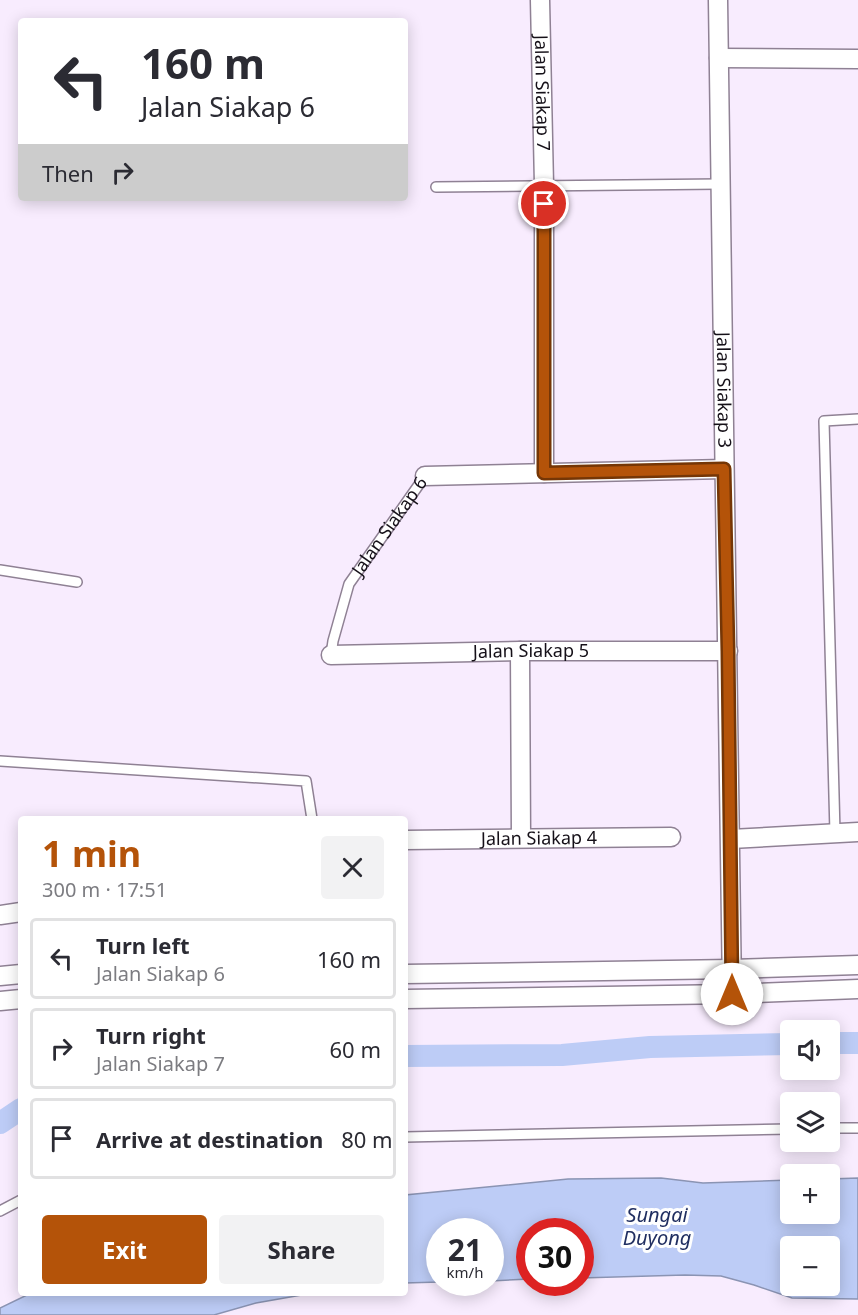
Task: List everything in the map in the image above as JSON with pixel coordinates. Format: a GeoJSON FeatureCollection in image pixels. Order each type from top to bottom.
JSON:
{"type":"FeatureCollection","features":[{"type":"Feature","properties":{"kind":"street","name":"Jalan Siakap 7"},"geometry":{"type":"LineString","coordinates":[[540,0],[544,185],[544,473]]}},
{"type":"Feature","properties":{"kind":"street","name":"Jalan Siakap 3"},"geometry":{"type":"LineString","coordinates":[[718,0],[732,994]]}},
{"type":"Feature","properties":{"kind":"street"},"geometry":{"type":"LineString","coordinates":[[719,58],[858,58]]}},
{"type":"Feature","properties":{"kind":"street","name":"Jalan Siakap 6"},"geometry":{"type":"LineString","coordinates":[[425,476],[724,469]]}},
{"type":"Feature","properties":{"kind":"street"},"geometry":{"type":"LineString","coordinates":[[520,651],[521,838]]}},
{"type":"Feature","properties":{"kind":"street","name":"Jalan Siakap 5"},"geometry":{"type":"LineString","coordinates":[[332,655],[520,651],[728,651]]}},
{"type":"Feature","properties":{"kind":"street"},"geometry":{"type":"LineString","coordinates":[[731,838],[858,832]]}},
{"type":"Feature","properties":{"kind":"street","name":"Jalan Siakap 4"},"geometry":{"type":"LineString","coordinates":[[408,840],[671,837]]}},
{"type":"Feature","properties":{"kind":"street"},"geometry":{"type":"LineString","coordinates":[[0,915],[18,912]]}},
{"type":"Feature","properties":{"kind":"street"},"geometry":{"type":"LineString","coordinates":[[408,974],[858,965]]}},
{"type":"Feature","properties":{"kind":"street"},"geometry":{"type":"LineString","coordinates":[[0,976],[18,974]]}},
{"type":"Feature","properties":{"kind":"street"},"geometry":{"type":"LineString","coordinates":[[408,999],[732,994],[858,989]]}},
{"type":"Feature","properties":{"kind":"street"},"geometry":{"type":"LineString","coordinates":[[0,1001],[18,999]]}},
{"type":"Feature","properties":{"kind":"lane"},"geometry":{"type":"LineString","coordinates":[[436,187],[720,184]]}},
{"type":"Feature","properties":{"kind":"lane"},"geometry":{"type":"LineString","coordinates":[[835,833],[824,421],[858,419]]}},
{"type":"Feature","properties":{"kind":"lane","name":"Jalan Siakap 6"},"geometry":{"type":"LineString","coordinates":[[332,655],[333,641],[349,585],[425,476]]}},
{"type":"Feature","properties":{"kind":"lane"},"geometry":{"type":"LineString","coordinates":[[0,570],[77,582]]}},
{"type":"Feature","properties":{"kind":"lane"},"geometry":{"type":"LineString","coordinates":[[0,761],[306,780],[312,816]]}},
{"type":"Feature","properties":{"kind":"lane"},"geometry":{"type":"LineString","coordinates":[[840,1128],[858,1128]]}},
{"type":"Feature","properties":{"kind":"lane"},"geometry":{"type":"LineString","coordinates":[[408,1137],[780,1129]]}},
{"type":"Feature","properties":{"kind":"lane"},"geometry":{"type":"LineString","coordinates":[[0,1211],[18,1202]]}},
{"type":"Feature","properties":{"kind":"water","name":"Sungai Duyong"},"geometry":{"type":"Polygon","coordinates":[[[661,1178],[703,1183],[780,1180],[780,1224],[840,1224],[840,1179],[858,1178],[858,1299],[786,1296],[840,1296],[840,1236],[780,1236],[780,1294],[721,1276],[594,1278],[594,1218],[516,1218],[516,1280],[504,1280],[504,1218],[426,1218],[426,1282],[408,1283],[408,1195],[568,1179],[661,1178]]]}},
{"type":"Feature","properties":{"kind":"water"},"geometry":{"type":"Polygon","coordinates":[[[25,1296],[296,1296],[256,1303],[214,1315],[0,1315],[0,1308],[25,1296]]]}},
{"type":"Feature","properties":{"kind":"waterway"},"geometry":{"type":"LineString","coordinates":[[840,1043],[858,1043]]}},
{"type":"Feature","properties":{"kind":"waterway"},"geometry":{"type":"LineString","coordinates":[[408,1056],[562,1055],[650,1047],[780,1044]]}},
{"type":"Feature","properties":{"kind":"waterway"},"geometry":{"type":"LineString","coordinates":[[0,1123],[18,1111]]}},
{"type":"Feature","properties":{"kind":"route"},"geometry":{"type":"LineString","coordinates":[[544,204],[544,473],[724,469],[732,994]]}}]}
